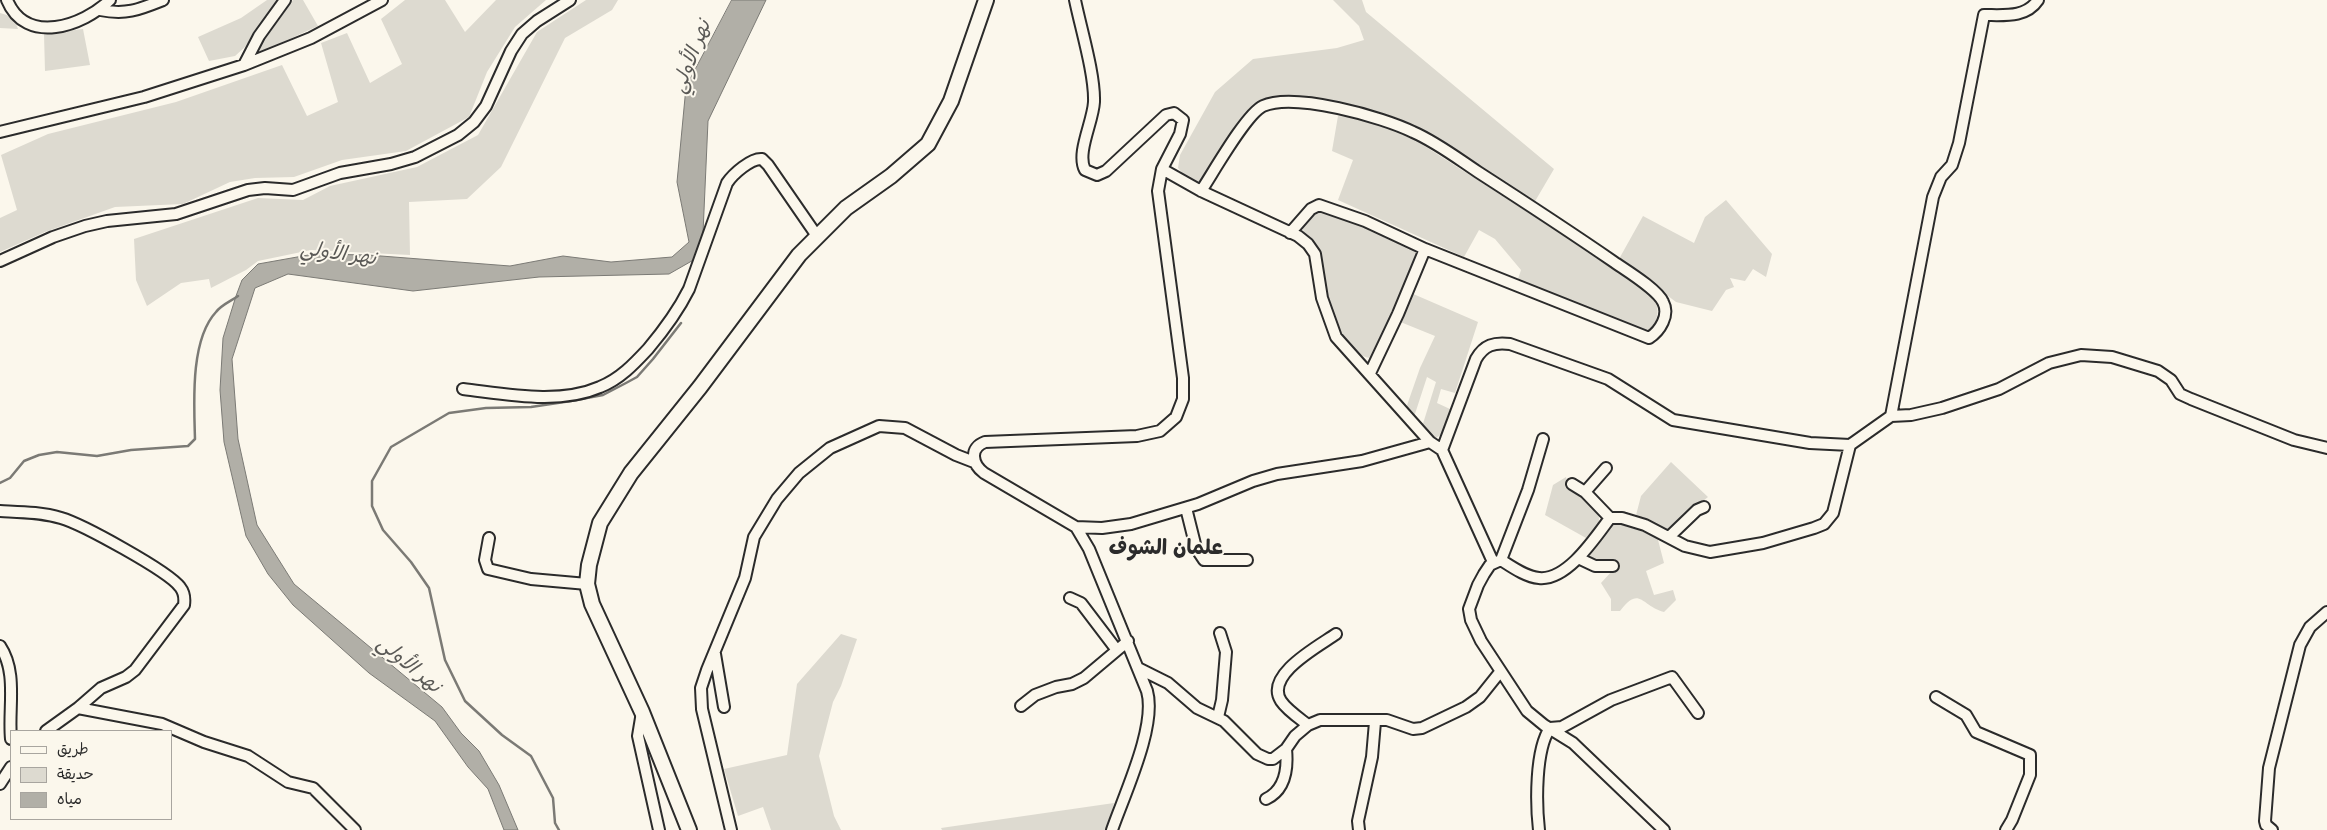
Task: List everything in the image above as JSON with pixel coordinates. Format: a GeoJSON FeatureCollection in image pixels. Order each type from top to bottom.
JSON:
{"type":"FeatureCollection","features":[{"type":"Feature","properties":{"kind":"main road"},"geometry":{"type":"LineString","coordinates":[[689,830],[642,712],[596,614],[588,584],[593,544],[600,523],[631,473],[700,387],[775,284],[817,236],[846,208],[891,176],[928,144],[951,101],[986,0]]}},
{"type":"Feature","properties":{"kind":"street"},"geometry":{"type":"LineString","coordinates":[[7,0],[16,14],[27,22],[48,28],[79,21],[100,10],[110,0]]}},
{"type":"Feature","properties":{"kind":"street"},"geometry":{"type":"LineString","coordinates":[[100,10],[117,13],[131,12],[163,0]]}},
{"type":"Feature","properties":{"kind":"street"},"geometry":{"type":"LineString","coordinates":[[244,65],[259,36],[285,0]]}},
{"type":"Feature","properties":{"kind":"street"},"geometry":{"type":"LineString","coordinates":[[0,132],[144,97],[244,65],[318,35],[382,0]]}},
{"type":"Feature","properties":{"kind":"street"},"geometry":{"type":"LineString","coordinates":[[0,261],[53,237],[85,226],[107,221],[176,214],[248,190],[264,188],[293,190],[340,173],[391,164],[415,157],[458,135],[474,122],[486,106],[511,51],[522,34],[537,21],[570,0]]}},
{"type":"Feature","properties":{"kind":"street"},"geometry":{"type":"LineString","coordinates":[[974,462],[977,449],[986,442],[1137,436],[1160,431],[1176,417],[1181,405],[1184,386],[1158,198],[1162,169],[1182,130],[1182,120],[1174,113],[1162,117],[1106,171],[1097,175],[1085,170],[1082,158],[1093,113],[1094,96],[1075,0]]}},
{"type":"Feature","properties":{"kind":"street"},"geometry":{"type":"LineString","coordinates":[[1891,416],[1932,197],[1941,177],[1952,165],[1959,143],[1984,15],[2018,14],[2029,10],[2038,0]]}},
{"type":"Feature","properties":{"kind":"street"},"geometry":{"type":"LineString","coordinates":[[1201,192],[1248,120],[1263,106],[1284,102],[1362,112],[1414,132],[1552,220],[1633,275],[1652,291],[1663,301],[1665,316],[1656,334],[1649,338],[1426,249],[1365,221],[1319,205],[1311,209],[1290,233]]}},
{"type":"Feature","properties":{"kind":"street"},"geometry":{"type":"LineString","coordinates":[[463,390],[541,396],[568,394],[596,389],[624,373],[660,334],[681,304],[689,289],[727,183],[737,172],[756,159],[762,159],[768,165],[817,236]]}},
{"type":"Feature","properties":{"kind":"street"},"geometry":{"type":"LineString","coordinates":[[1162,169],[1201,192],[1290,233],[1303,240],[1312,248],[1316,260],[1322,298],[1332,328],[1342,344],[1430,442],[1442,450],[1497,562],[1540,579],[1555,576],[1578,558],[1610,518]]}},
{"type":"Feature","properties":{"kind":"street"},"geometry":{"type":"LineString","coordinates":[[1370,373],[1426,249]]}},
{"type":"Feature","properties":{"kind":"street"},"geometry":{"type":"LineString","coordinates":[[1442,450],[1476,360],[1485,348],[1501,342],[1608,379],[1673,420],[1810,443],[1850,446]]}},
{"type":"Feature","properties":{"kind":"street"},"geometry":{"type":"LineString","coordinates":[[1572,484],[1585,492],[1610,518],[1622,518],[1645,526],[1684,546],[1710,552],[1763,543],[1824,524],[1834,513],[1850,446],[1891,416],[1911,415],[1942,408],[1999,389],[2049,363],[2081,355],[2112,357],[2158,371],[2171,380],[2180,394],[2294,440],[2327,448]]}},
{"type":"Feature","properties":{"kind":"street"},"geometry":{"type":"LineString","coordinates":[[731,830],[701,702],[703,682],[745,578],[754,537],[758,527],[785,489],[799,473],[826,451],[872,428],[892,425],[912,431],[956,455],[974,462],[984,473],[1076,527],[1089,549],[1128,641],[1149,698],[1149,720],[1112,830]]}},
{"type":"Feature","properties":{"kind":"street"},"geometry":{"type":"LineString","coordinates":[[1543,439],[1528,490],[1497,562],[1478,585],[1469,611],[1475,631],[1527,711],[1573,743],[1664,830]]}},
{"type":"Feature","properties":{"kind":"street"},"geometry":{"type":"LineString","coordinates":[[1076,527],[1120,526],[1186,508],[1277,474],[1362,461],[1430,442]]}},
{"type":"Feature","properties":{"kind":"street"},"geometry":{"type":"LineString","coordinates":[[1585,492],[1606,468]]}},
{"type":"Feature","properties":{"kind":"street"},"geometry":{"type":"LineString","coordinates":[[1669,537],[1697,510],[1704,507]]}},
{"type":"Feature","properties":{"kind":"street"},"geometry":{"type":"LineString","coordinates":[[1186,508],[1196,548],[1204,560],[1247,560]]}},
{"type":"Feature","properties":{"kind":"street"},"geometry":{"type":"LineString","coordinates":[[0,511],[44,514],[69,520],[157,569],[176,582],[183,591],[184,604],[135,670],[126,677],[101,688],[78,708],[47,730]]}},
{"type":"Feature","properties":{"kind":"street"},"geometry":{"type":"LineString","coordinates":[[489,538],[485,560],[488,569],[546,582],[588,584]]}},
{"type":"Feature","properties":{"kind":"street"},"geometry":{"type":"LineString","coordinates":[[1578,558],[1595,566],[1613,566]]}},
{"type":"Feature","properties":{"kind":"street"},"geometry":{"type":"LineString","coordinates":[[1070,598],[1080,603],[1116,649]]}},
{"type":"Feature","properties":{"kind":"street"},"geometry":{"type":"LineString","coordinates":[[2272,830],[2266,825],[2265,820],[2270,768],[2292,673],[2300,645],[2310,627],[2327,612]]}},
{"type":"Feature","properties":{"kind":"street"},"geometry":{"type":"LineString","coordinates":[[1218,717],[1222,700],[1226,652],[1220,634]]}},
{"type":"Feature","properties":{"kind":"street"},"geometry":{"type":"LineString","coordinates":[[1308,725],[1282,703],[1278,696],[1278,687],[1285,671],[1336,634]]}},
{"type":"Feature","properties":{"kind":"street"},"geometry":{"type":"LineString","coordinates":[[1022,706],[1035,695],[1056,687],[1072,684],[1084,678],[1116,649],[1128,641]]}},
{"type":"Feature","properties":{"kind":"street"},"geometry":{"type":"LineString","coordinates":[[0,646],[11,675],[11,730]]}},
{"type":"Feature","properties":{"kind":"street"},"geometry":{"type":"LineString","coordinates":[[714,652],[724,707]]}},
{"type":"Feature","properties":{"kind":"street"},"geometry":{"type":"LineString","coordinates":[[1138,668],[1168,684],[1197,708],[1218,717],[1263,758],[1273,759],[1286,749],[1295,736],[1308,725],[1329,719],[1375,722],[1387,720],[1413,728],[1422,728],[1466,707],[1480,697],[1500,672]]}},
{"type":"Feature","properties":{"kind":"street"},"geometry":{"type":"LineString","coordinates":[[1539,830],[1538,781],[1540,762],[1545,735],[1550,728],[1566,725],[1611,700],[1672,677],[1698,713]]}},
{"type":"Feature","properties":{"kind":"street"},"geometry":{"type":"LineString","coordinates":[[1936,697],[1966,715],[1976,732],[2030,755],[2030,775],[2006,830]]}},
{"type":"Feature","properties":{"kind":"street"},"geometry":{"type":"LineString","coordinates":[[78,708],[162,724],[204,742],[248,756],[288,782],[313,788],[355,830]]}},
{"type":"Feature","properties":{"kind":"street"},"geometry":{"type":"LineString","coordinates":[[642,712],[638,736],[659,830]]}},
{"type":"Feature","properties":{"kind":"street"},"geometry":{"type":"LineString","coordinates":[[1359,830],[1358,821],[1372,757],[1375,722]]}},
{"type":"Feature","properties":{"kind":"street"},"geometry":{"type":"LineString","coordinates":[[1266,800],[1281,787],[1287,761],[1286,749]]}},
{"type":"Feature","properties":{"kind":"street"},"geometry":{"type":"LineString","coordinates":[[0,784],[10,769]]}},
{"type":"Feature","properties":{"kind":"green space"},"geometry":{"type":"Polygon","coordinates":[[[267,0],[277,0],[245,47],[235,56],[209,61],[198,37],[241,18],[267,0]]]}},
{"type":"Feature","properties":{"kind":"green space"},"geometry":{"type":"Polygon","coordinates":[[[293,0],[303,0],[318,26],[261,52],[258,49],[293,0]]]}},
{"type":"Feature","properties":{"kind":"green space"},"geometry":{"type":"Polygon","coordinates":[[[405,0],[445,0],[465,32],[496,0],[546,0],[515,27],[487,72],[469,117],[406,151],[342,160],[294,177],[255,178],[230,182],[183,204],[115,207],[45,232],[0,252],[0,218],[17,210],[1,155],[48,134],[176,102],[282,65],[307,116],[338,102],[321,43],[347,33],[370,83],[402,64],[381,19],[405,0]]]}},
{"type":"Feature","properties":{"kind":"green space"},"geometry":{"type":"Polygon","coordinates":[[[586,0],[618,0],[612,10],[565,38],[501,167],[467,199],[409,202],[410,255],[311,250],[258,261],[246,270],[211,288],[209,279],[181,283],[147,306],[136,280],[134,239],[258,198],[303,200],[330,186],[417,167],[478,135],[537,32],[586,0]]]}},
{"type":"Feature","properties":{"kind":"green space"},"geometry":{"type":"Polygon","coordinates":[[[1333,0],[1362,0],[1366,12],[1554,169],[1534,203],[1363,108],[1278,97],[1259,103],[1242,117],[1199,182],[1186,177],[1178,168],[1180,155],[1215,92],[1253,59],[1337,48],[1364,40],[1359,26],[1333,0]]]}},
{"type":"Feature","properties":{"kind":"green space"},"geometry":{"type":"Polygon","coordinates":[[[0,13],[12,18],[18,29],[0,28],[0,13]]]}},
{"type":"Feature","properties":{"kind":"green space"},"geometry":{"type":"Polygon","coordinates":[[[83,29],[90,65],[45,71],[44,34],[83,29]]]}},
{"type":"Feature","properties":{"kind":"green space"},"geometry":{"type":"Polygon","coordinates":[[[1338,116],[1362,118],[1406,134],[1624,274],[1647,292],[1656,304],[1658,312],[1651,331],[1635,329],[1518,279],[1521,270],[1495,239],[1479,230],[1464,257],[1338,200],[1353,160],[1332,151],[1338,116]]]}},
{"type":"Feature","properties":{"kind":"green space"},"geometry":{"type":"Polygon","coordinates":[[[1726,200],[1772,254],[1766,277],[1753,269],[1745,281],[1730,278],[1734,287],[1726,290],[1712,311],[1676,302],[1619,259],[1643,216],[1694,243],[1705,217],[1726,200]]]}},
{"type":"Feature","properties":{"kind":"green space"},"geometry":{"type":"Polygon","coordinates":[[[1323,208],[1410,246],[1417,253],[1405,290],[1372,358],[1356,351],[1349,344],[1337,324],[1327,296],[1319,250],[1303,230],[1302,226],[1312,212],[1323,208]]]}},
{"type":"Feature","properties":{"kind":"green space"},"geometry":{"type":"Polygon","coordinates":[[[1411,293],[1478,322],[1455,393],[1441,389],[1437,403],[1450,409],[1445,432],[1436,438],[1428,437],[1421,430],[1436,382],[1427,377],[1413,420],[1405,411],[1420,368],[1435,336],[1398,321],[1411,293]]]}},
{"type":"Feature","properties":{"kind":"green space"},"geometry":{"type":"Polygon","coordinates":[[[1671,462],[1708,497],[1664,532],[1635,519],[1641,496],[1671,462]]]}},
{"type":"Feature","properties":{"kind":"green space"},"geometry":{"type":"Polygon","coordinates":[[[1566,477],[1569,490],[1591,505],[1599,517],[1599,523],[1586,538],[1545,515],[1553,485],[1566,477]]]}},
{"type":"Feature","properties":{"kind":"green space"},"geometry":{"type":"Polygon","coordinates":[[[1611,523],[1625,523],[1657,536],[1664,563],[1646,571],[1654,595],[1673,590],[1676,600],[1664,612],[1637,598],[1632,599],[1620,611],[1611,611],[1611,599],[1601,583],[1612,571],[1609,564],[1589,559],[1587,553],[1611,523]]]}},
{"type":"Feature","properties":{"kind":"green space"},"geometry":{"type":"Polygon","coordinates":[[[841,634],[857,639],[841,686],[833,702],[819,756],[834,816],[841,830],[771,830],[763,807],[738,816],[724,769],[787,755],[797,684],[841,634]]]}},
{"type":"Feature","properties":{"kind":"green space"},"geometry":{"type":"Polygon","coordinates":[[[1114,803],[1107,830],[942,830],[941,828],[1114,803]]]}},
{"type":"Feature","properties":{"kind":"water","name":"نهر الأولي"},"geometry":{"type":"Polygon","coordinates":[[[732,0],[766,0],[708,121],[703,233],[697,258],[669,274],[539,277],[413,291],[288,274],[255,288],[232,359],[238,439],[257,525],[294,584],[442,707],[461,733],[479,751],[499,785],[518,830],[504,830],[488,789],[468,767],[435,721],[369,673],[293,605],[268,574],[246,536],[224,442],[220,390],[223,338],[242,280],[258,264],[314,254],[368,255],[510,266],[563,256],[611,262],[672,257],[689,242],[677,182],[686,87],[732,0]]]}},
{"type":"Feature","properties":{"kind":"waterway"},"geometry":{"type":"LineString","coordinates":[[0,483],[10,478],[24,461],[39,455],[57,452],[97,456],[131,450],[188,446],[195,439],[195,372],[202,339],[208,324],[218,310],[238,296]]}},
{"type":"Feature","properties":{"kind":"waterway","name":"نهر الأولي"},"geometry":{"type":"LineString","coordinates":[[559,830],[555,823],[553,798],[531,756],[502,735],[465,701],[445,660],[429,588],[411,562],[383,530],[372,506],[372,481],[391,447],[449,413],[486,408],[531,407],[603,395],[637,377],[681,323]]}},
{"type":"Feature","properties":{"kind":"district","name":"علمان الشوف"},"geometry":{"type":"Point","coordinates":[1166,550]}}]}
